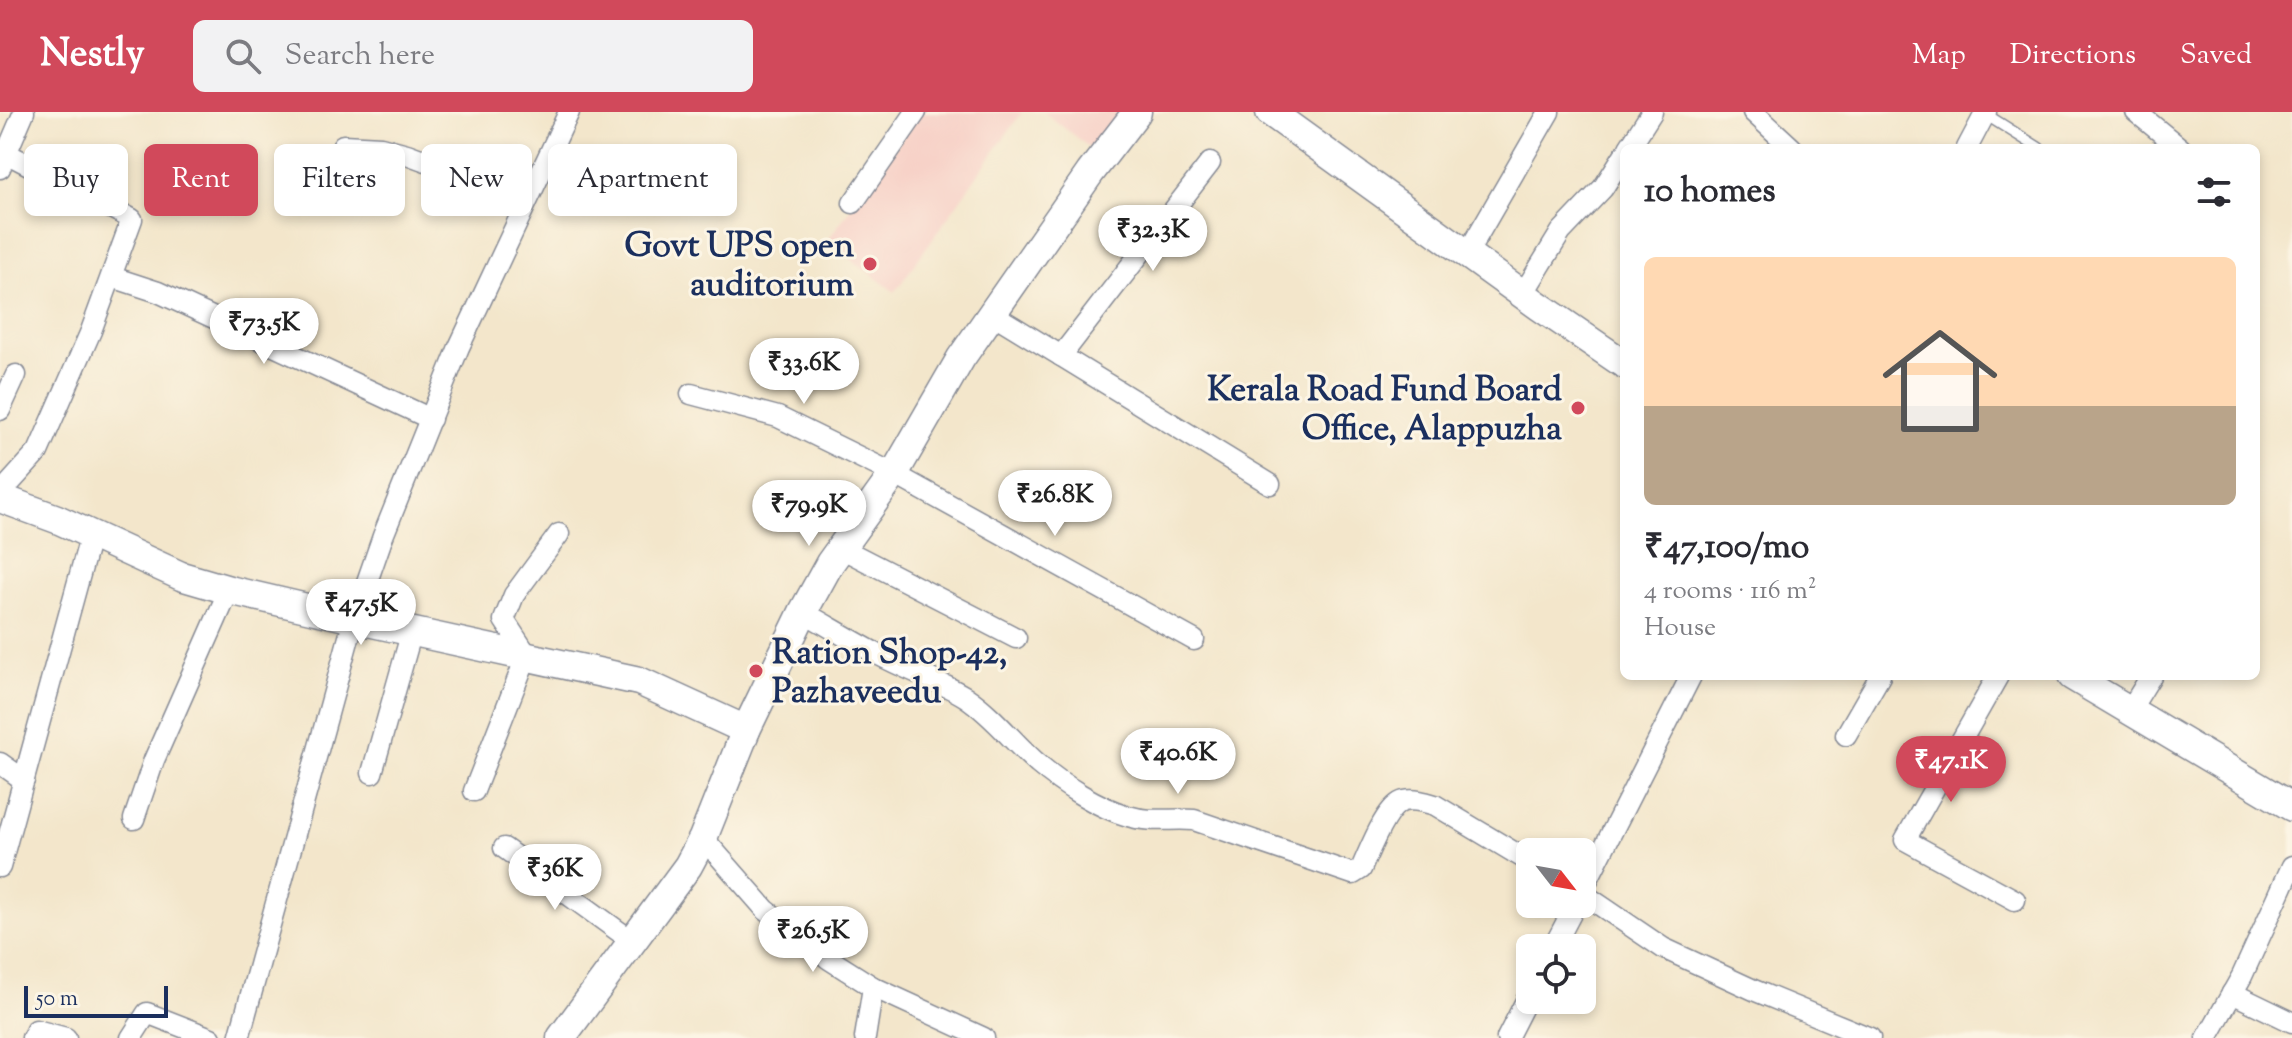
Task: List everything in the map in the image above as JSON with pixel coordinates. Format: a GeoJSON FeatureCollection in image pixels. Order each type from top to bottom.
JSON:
{"type":"FeatureCollection","features":[{"type":"Feature","properties":{"kind":"street"},"geometry":{"type":"LineString","coordinates":[[24,112],[3,160],[132,219],[112,277],[38,452],[0,496],[181,576],[354,619],[639,681],[746,730]]}},
{"type":"Feature","properties":{"kind":"street"},"geometry":{"type":"LineString","coordinates":[[532,188],[569,112]]}},
{"type":"Feature","properties":{"kind":"street"},"geometry":{"type":"LineString","coordinates":[[853,203],[916,112]]}},
{"type":"Feature","properties":{"kind":"street"},"geometry":{"type":"LineString","coordinates":[[561,1038],[688,866],[703,838],[746,730],[803,612],[841,548],[894,474],[961,358],[991,313],[1137,112]]}},
{"type":"Feature","properties":{"kind":"street"},"geometry":{"type":"LineString","coordinates":[[1270,112],[1620,361]]}},
{"type":"Feature","properties":{"kind":"street"},"geometry":{"type":"LineString","coordinates":[[1467,254],[1549,112]]}},
{"type":"Feature","properties":{"kind":"street"},"geometry":{"type":"LineString","coordinates":[[1632,144],[1652,112]]}},
{"type":"Feature","properties":{"kind":"street"},"geometry":{"type":"LineString","coordinates":[[1753,112],[1788,144]]}},
{"type":"Feature","properties":{"kind":"street"},"geometry":{"type":"LineString","coordinates":[[2136,112],[2175,144]]}},
{"type":"Feature","properties":{"kind":"street"},"geometry":{"type":"LineString","coordinates":[[1969,144],[1986,113]]}},
{"type":"Feature","properties":{"kind":"street"},"geometry":{"type":"LineString","coordinates":[[1523,294],[1561,232],[1603,188],[1620,161]]}},
{"type":"Feature","properties":{"kind":"street"},"geometry":{"type":"LineString","coordinates":[[1061,356],[1210,163]]}},
{"type":"Feature","properties":{"kind":"street"},"geometry":{"type":"LineString","coordinates":[[239,1038],[354,619],[383,536],[459,347],[519,216]]}},
{"type":"Feature","properties":{"kind":"street"},"geometry":{"type":"LineString","coordinates":[[112,277],[158,292],[431,419]]}},
{"type":"Feature","properties":{"kind":"street"},"geometry":{"type":"LineString","coordinates":[[991,313],[1270,484]]}},
{"type":"Feature","properties":{"kind":"street"},"geometry":{"type":"LineString","coordinates":[[0,410],[16,375]]}},
{"type":"Feature","properties":{"kind":"street"},"geometry":{"type":"LineString","coordinates":[[691,394],[778,417],[894,474],[1194,640]]}},
{"type":"Feature","properties":{"kind":"street"},"geometry":{"type":"LineString","coordinates":[[0,867],[91,534]]}},
{"type":"Feature","properties":{"kind":"street"},"geometry":{"type":"LineString","coordinates":[[527,655],[504,620],[514,595],[559,534]]}},
{"type":"Feature","properties":{"kind":"street"},"geometry":{"type":"LineString","coordinates":[[841,548],[1016,638]]}},
{"type":"Feature","properties":{"kind":"street"},"geometry":{"type":"LineString","coordinates":[[134,819],[154,760],[229,590]]}},
{"type":"Feature","properties":{"kind":"street"},"geometry":{"type":"LineString","coordinates":[[803,612],[890,661],[964,696],[984,710],[1039,765],[1095,803],[1128,816],[1160,822],[1176,818],[1194,820],[1353,874],[1361,869],[1390,810],[1402,801],[1420,801],[1435,805],[1516,854]]}},
{"type":"Feature","properties":{"kind":"street"},"geometry":{"type":"LineString","coordinates":[[372,773],[412,631]]}},
{"type":"Feature","properties":{"kind":"street"},"geometry":{"type":"LineString","coordinates":[[474,791],[527,655]]}},
{"type":"Feature","properties":{"kind":"street"},"geometry":{"type":"LineString","coordinates":[[1596,864],[1689,680]]}},
{"type":"Feature","properties":{"kind":"street"},"geometry":{"type":"LineString","coordinates":[[1846,735],[1878,680]]}},
{"type":"Feature","properties":{"kind":"street"},"geometry":{"type":"LineString","coordinates":[[1996,680],[1905,840],[2015,900]]}},
{"type":"Feature","properties":{"kind":"street"},"geometry":{"type":"LineString","coordinates":[[2079,680],[2292,807]]}},
{"type":"Feature","properties":{"kind":"street"},"geometry":{"type":"LineString","coordinates":[[2130,710],[2149,680]]}},
{"type":"Feature","properties":{"kind":"street"},"geometry":{"type":"LineString","coordinates":[[0,763],[24,780]]}},
{"type":"Feature","properties":{"kind":"street"},"geometry":{"type":"LineString","coordinates":[[703,838],[766,910],[806,942],[873,987],[984,1038]]}},
{"type":"Feature","properties":{"kind":"street"},"geometry":{"type":"LineString","coordinates":[[504,848],[632,941]]}},
{"type":"Feature","properties":{"kind":"street"},"geometry":{"type":"LineString","coordinates":[[2207,1038],[2232,993],[2292,866]]}},
{"type":"Feature","properties":{"kind":"street"},"geometry":{"type":"LineString","coordinates":[[1596,902],[1663,948],[1870,1038]]}},
{"type":"Feature","properties":{"kind":"street"},"geometry":{"type":"LineString","coordinates":[[865,1038],[873,987]]}},
{"type":"Feature","properties":{"kind":"street"},"geometry":{"type":"LineString","coordinates":[[2232,993],[2292,1022]]}},
{"type":"Feature","properties":{"kind":"street"},"geometry":{"type":"LineString","coordinates":[[131,1038],[147,1013],[211,1038]]}},
{"type":"Feature","properties":{"kind":"street"},"geometry":{"type":"LineString","coordinates":[[1507,1038],[1519,1014]]}},
{"type":"Feature","properties":{"kind":"street"},"geometry":{"type":"LineString","coordinates":[[32,1038],[36,1030],[66,1038]]}},
{"type":"Feature","properties":{"kind":"lane"},"geometry":{"type":"LineString","coordinates":[[1986,113],[2033,144]]}},
{"type":"Feature","properties":{"kind":"shaded area"},"geometry":{"type":"Polygon","coordinates":[[[921,112],[1022,112],[895,292],[827,241],[921,112]]]}},
{"type":"Feature","properties":{"kind":"shaded area"},"geometry":{"type":"Polygon","coordinates":[[[1044,112],[1126,112],[1095,152],[1044,112]]]}},
{"type":"Feature","properties":{"kind":"place","name":"Govt UPS open auditorium"},"geometry":{"type":"Point","coordinates":[870,264]}},
{"type":"Feature","properties":{"kind":"place","name":"Kerala Road Fund Board Office, Alappuzha"},"geometry":{"type":"Point","coordinates":[1578,408]}},
{"type":"Feature","properties":{"kind":"place","name":"Ration Shop-42, Pazhaveedu"},"geometry":{"type":"Point","coordinates":[756,671]}}]}
